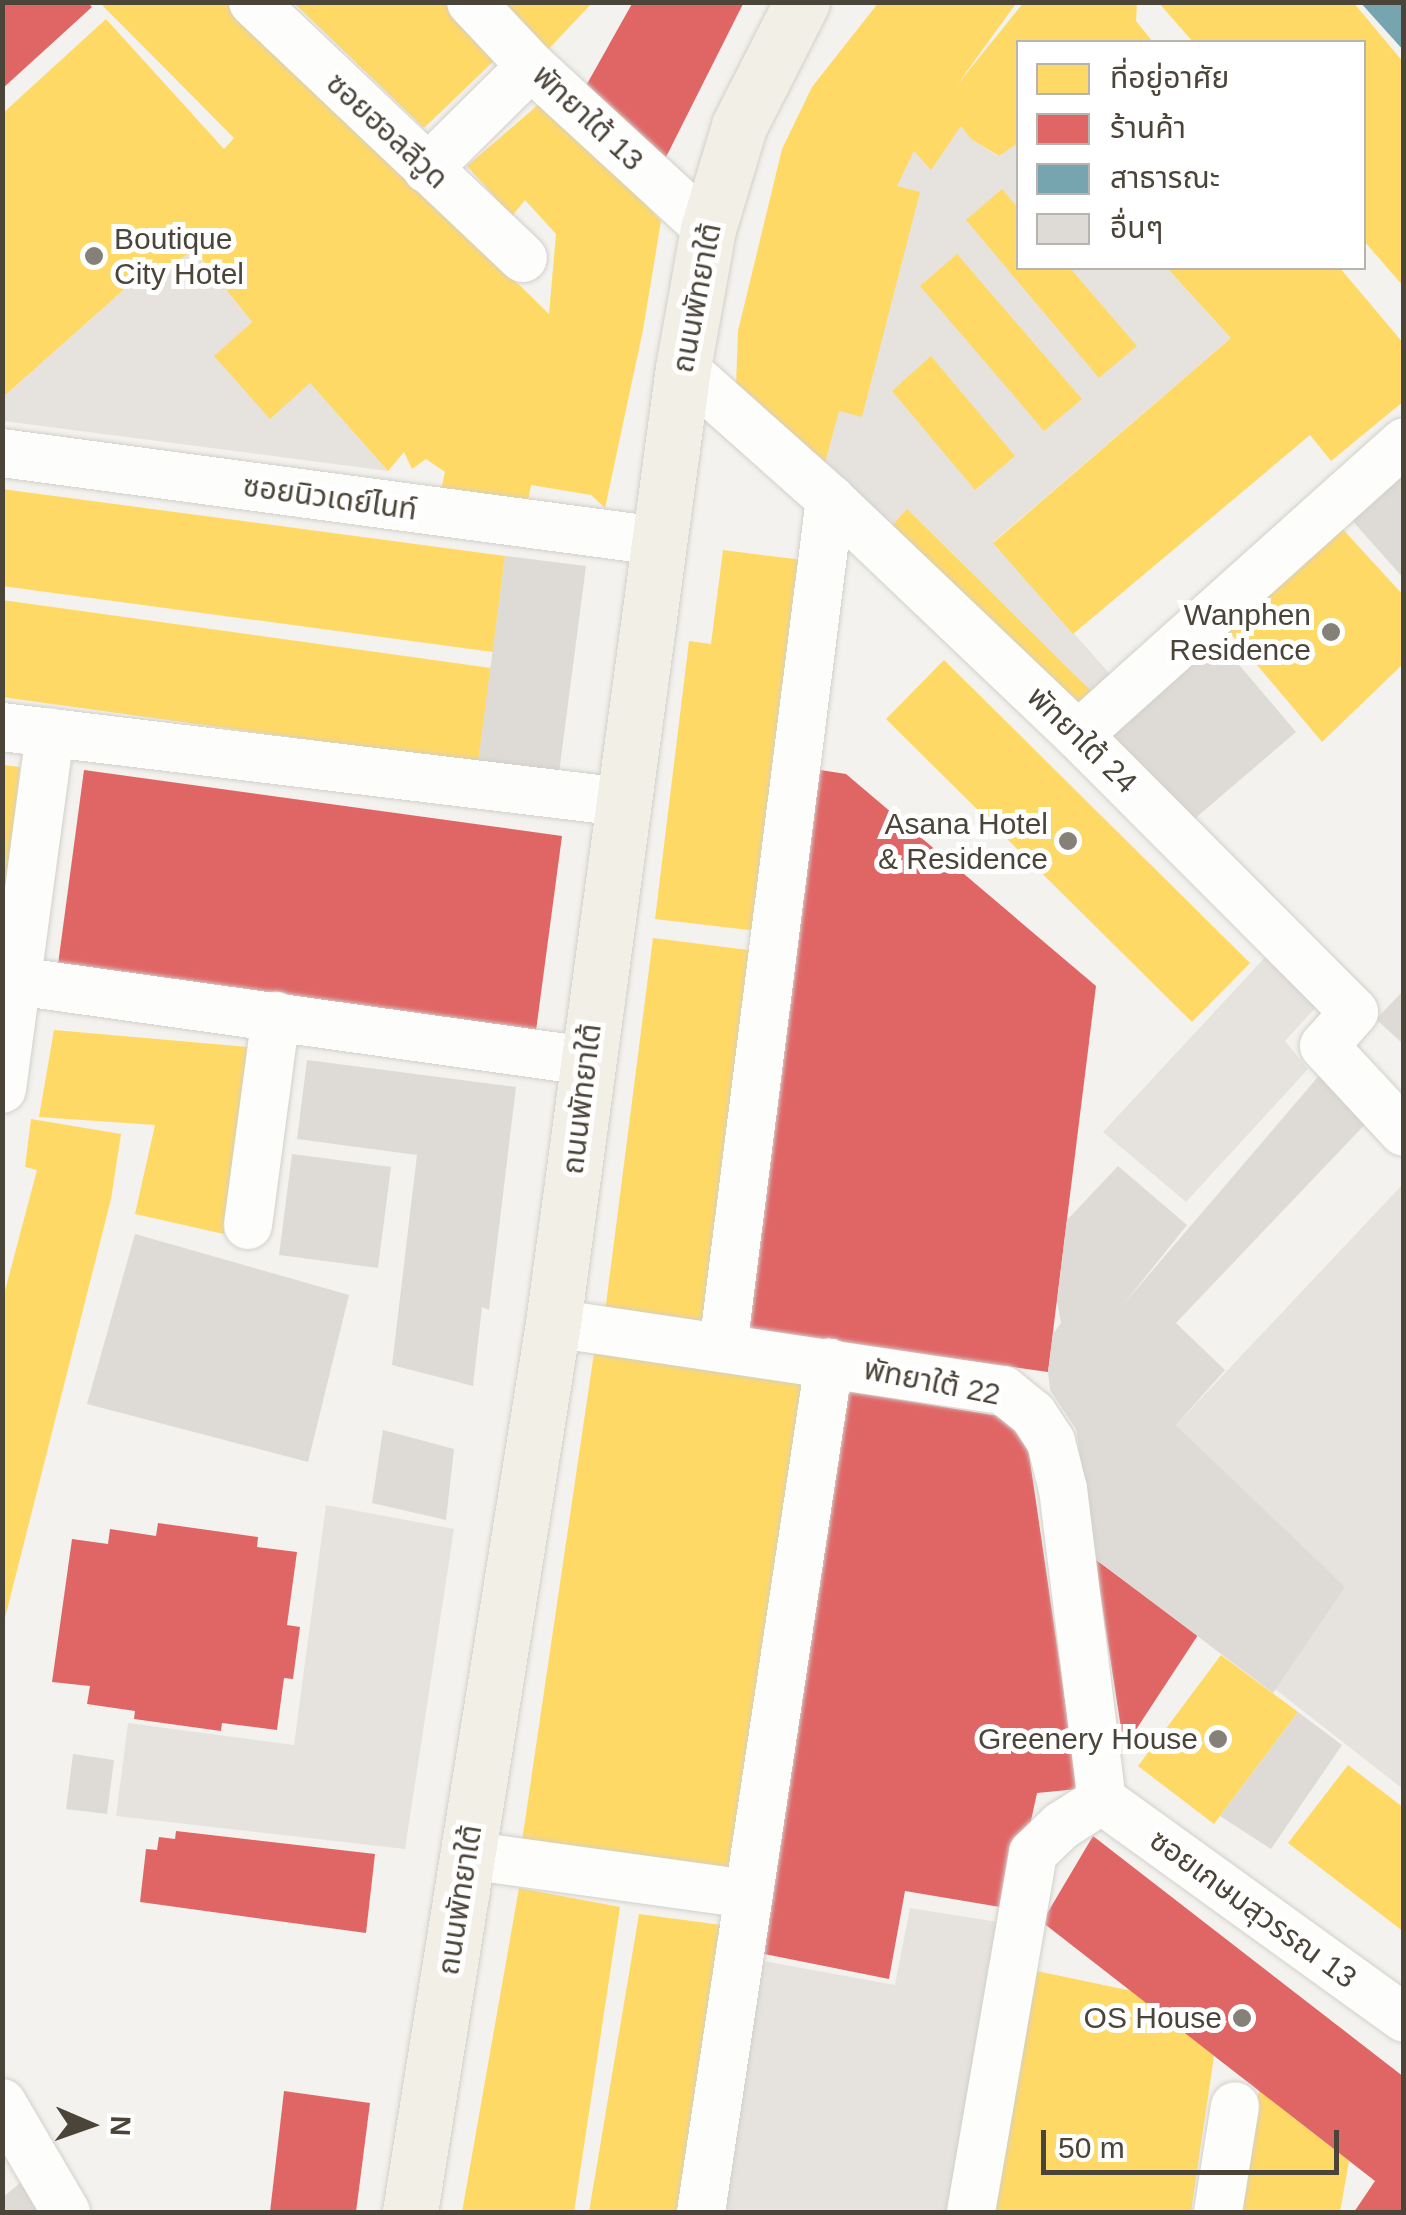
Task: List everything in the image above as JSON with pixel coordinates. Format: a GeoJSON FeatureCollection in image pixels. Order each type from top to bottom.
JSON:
{"type":"FeatureCollection","features":[{"type":"Feature","properties":{"kind":"main road","name":"ถนนพัทยาใต้"},"geometry":{"type":"LineString","coordinates":[[410,2212],[552,1323],[683,368],[708,229],[740,126],[788,8]]}},
{"type":"Feature","properties":{"kind":"street","name":"ซอยฮอลลีวูด"},"geometry":{"type":"LineString","coordinates":[[252,2],[523,258]]}},
{"type":"Feature","properties":{"kind":"street","name":"พัทยาใต้ 13"},"geometry":{"type":"LineString","coordinates":[[471,2],[532,66],[708,229]]}},
{"type":"Feature","properties":{"kind":"street"},"geometry":{"type":"LineString","coordinates":[[428,169],[532,66]]}},
{"type":"Feature","properties":{"kind":"street","name":"พัทยาใต้ 24"},"geometry":{"type":"LineString","coordinates":[[683,368],[830,499],[1078,736],[1354,1012],[1324,1046],[1404,1132]]}},
{"type":"Feature","properties":{"kind":"street"},"geometry":{"type":"LineString","coordinates":[[1078,736],[1404,442]]}},
{"type":"Feature","properties":{"kind":"street","name":"ซอยนิวเดย์ไนท์"},"geometry":{"type":"LineString","coordinates":[[2,453],[658,541]]}},
{"type":"Feature","properties":{"kind":"street"},"geometry":{"type":"LineString","coordinates":[[723,1348],[830,499]]}},
{"type":"Feature","properties":{"kind":"street"},"geometry":{"type":"LineString","coordinates":[[2,728],[622,802]]}},
{"type":"Feature","properties":{"kind":"street"},"geometry":{"type":"LineString","coordinates":[[2,1089],[10,979],[50,732]]}},
{"type":"Feature","properties":{"kind":"street"},"geometry":{"type":"LineString","coordinates":[[10,979],[587,1061]]}},
{"type":"Feature","properties":{"kind":"street"},"geometry":{"type":"LineString","coordinates":[[248,1225],[276,1016]]}},
{"type":"Feature","properties":{"kind":"street","name":"พัทยาใต้ 22"},"geometry":{"type":"LineString","coordinates":[[552,1323],[1003,1390],[1033,1414],[1051,1442],[1063,1489],[1102,1800]]}},
{"type":"Feature","properties":{"kind":"street"},"geometry":{"type":"LineString","coordinates":[[701,2212],[746,1894],[830,1364]]}},
{"type":"Feature","properties":{"kind":"street"},"geometry":{"type":"LineString","coordinates":[[972,2212],[1033,1853],[1061,1826],[1102,1800]]}},
{"type":"Feature","properties":{"kind":"street","name":"ซอยเกษมสุวรรณ 13"},"geometry":{"type":"LineString","coordinates":[[1102,1800],[1404,2018]]}},
{"type":"Feature","properties":{"kind":"street"},"geometry":{"type":"LineString","coordinates":[[467,1856],[746,1894]]}},
{"type":"Feature","properties":{"kind":"street"},"geometry":{"type":"LineString","coordinates":[[2,2104],[66,2212]]}},
{"type":"Feature","properties":{"kind":"street"},"geometry":{"type":"LineString","coordinates":[[1218,2212],[1235,2106]]}},
{"type":"Feature","properties":{"kind":"shaded area"},"geometry":{"type":"Polygon","coordinates":[[[944,102],[971,139],[998,156],[1016,143],[1016,270],[1169,270],[1231,338],[993,542],[1117,682],[1076,721],[825,463],[900,174],[944,102]]]}},
{"type":"Feature","properties":{"kind":"shaded area"},"geometry":{"type":"Polygon","coordinates":[[[194,249],[252,322],[215,356],[310,383],[388,471],[3,421],[2,398],[155,262],[169,268],[194,249]]]}},
{"type":"Feature","properties":{"kind":"shaded area"},"geometry":{"type":"Polygon","coordinates":[[[1269,953],[1321,1002],[1285,1041],[1308,1069],[1186,1202],[1103,1132],[1269,953]]]}},
{"type":"Feature","properties":{"kind":"shaded area"},"geometry":{"type":"Polygon","coordinates":[[[1403,1184],[1403,1789],[1275,1689],[1344,1587],[1176,1425],[1403,1184]]]}},
{"type":"Feature","properties":{"kind":"shaded area"},"geometry":{"type":"Polygon","coordinates":[[[326,1505],[454,1529],[405,1849],[116,1816],[128,1723],[294,1745],[326,1505]]]}},
{"type":"Feature","properties":{"kind":"shaded area"},"geometry":{"type":"Polygon","coordinates":[[[910,1908],[998,1922],[947,2212],[723,2212],[753,1959],[895,1985],[910,1908]]]}},
{"type":"Feature","properties":{"kind":"building: ที่อยู่อาศัย"},"geometry":{"type":"Polygon","coordinates":[[[99,2],[230,2],[549,314],[556,234],[525,200],[512,216],[467,166],[546,98],[661,221],[643,330],[605,508],[591,495],[531,485],[528,502],[441,490],[445,472],[426,459],[412,469],[404,452],[388,471],[310,383],[270,419],[214,356],[252,322],[194,249],[169,268],[155,262],[2,398],[2,114],[106,19],[224,149],[234,138],[99,2]]]}},
{"type":"Feature","properties":{"kind":"building: ที่อยู่อาศัย"},"geometry":{"type":"Polygon","coordinates":[[[293,2],[446,2],[499,56],[424,128],[293,2]]]}},
{"type":"Feature","properties":{"kind":"building: ที่อยู่อาศัย"},"geometry":{"type":"Polygon","coordinates":[[[495,2],[593,2],[544,54],[495,2]]]}},
{"type":"Feature","properties":{"kind":"building: ที่อยู่อาศัย"},"geometry":{"type":"Polygon","coordinates":[[[879,2],[1017,2],[957,85],[1024,2],[1137,2],[1136,21],[1151,40],[1016,40],[1016,144],[999,156],[971,139],[961,126],[931,170],[914,151],[897,186],[920,192],[862,417],[839,411],[825,463],[736,385],[738,331],[782,149],[812,87],[879,2]]]}},
{"type":"Feature","properties":{"kind":"building: ที่อยู่อาศัย"},"geometry":{"type":"Polygon","coordinates":[[[1158,2],[1353,2],[1404,63],[1404,287],[1366,243],[1366,40],[1191,40],[1158,2]]]}},
{"type":"Feature","properties":{"kind":"building: ที่อยู่อาศัย"},"geometry":{"type":"Polygon","coordinates":[[[1002,189],[1016,206],[1016,270],[1072,270],[1137,346],[1099,378],[966,220],[1002,189]]]}},
{"type":"Feature","properties":{"kind":"building: ที่อยู่อาศัย"},"geometry":{"type":"Polygon","coordinates":[[[957,254],[1082,399],[1044,431],[920,286],[957,254]]]}},
{"type":"Feature","properties":{"kind":"building: ที่อยู่อาศัย"},"geometry":{"type":"Polygon","coordinates":[[[1169,270],[1342,270],[1404,344],[1404,401],[1331,461],[1310,435],[1073,634],[993,543],[1231,338],[1169,270]]]}},
{"type":"Feature","properties":{"kind":"building: ที่อยู่อาศัย"},"geometry":{"type":"Polygon","coordinates":[[[931,356],[1015,456],[975,490],[892,391],[931,356]]]}},
{"type":"Feature","properties":{"kind":"building: ที่อยู่อาศัย"},"geometry":{"type":"Polygon","coordinates":[[[2,489],[505,556],[493,652],[2,586],[2,489]]]}},
{"type":"Feature","properties":{"kind":"building: ที่อยู่อาศัย"},"geometry":{"type":"Polygon","coordinates":[[[907,509],[1099,699],[1076,721],[889,529],[907,509]]]}},
{"type":"Feature","properties":{"kind":"building: ที่อยู่อาศัย"},"geometry":{"type":"Polygon","coordinates":[[[1338,524],[1404,596],[1404,663],[1322,742],[1225,627],[1338,524]]]}},
{"type":"Feature","properties":{"kind":"building: ที่อยู่อาศัย"},"geometry":{"type":"Polygon","coordinates":[[[723,550],[811,561],[766,932],[655,919],[689,641],[711,644],[723,550]]]}},
{"type":"Feature","properties":{"kind":"building: ที่อยู่อาศัย"},"geometry":{"type":"Polygon","coordinates":[[[2,600],[491,668],[478,763],[2,697],[2,600]]]}},
{"type":"Feature","properties":{"kind":"building: ที่อยู่อาศัย","name":"Asana Hotel & Residence"},"geometry":{"type":"Polygon","coordinates":[[[944,660],[1250,963],[1192,1022],[886,719],[944,660]]]}},
{"type":"Feature","properties":{"kind":"building: ที่อยู่อาศัย"},"geometry":{"type":"Polygon","coordinates":[[[2,765],[20,767],[5,898],[2,898],[2,765]]]}},
{"type":"Feature","properties":{"kind":"building: ที่อยู่อาศัย"},"geometry":{"type":"Polygon","coordinates":[[[653,938],[764,952],[717,1326],[605,1312],[653,938]]]}},
{"type":"Feature","properties":{"kind":"building: ที่อยู่อาศัย"},"geometry":{"type":"Polygon","coordinates":[[[54,1030],[248,1047],[240,1148],[224,1234],[135,1214],[155,1125],[39,1117],[54,1030]]]}},
{"type":"Feature","properties":{"kind":"building: ที่อยู่อาศัย"},"geometry":{"type":"Polygon","coordinates":[[[31,1119],[121,1134],[111,1199],[4,1622],[2,1302],[37,1170],[25,1167],[31,1119]]]}},
{"type":"Feature","properties":{"kind":"building: ที่อยู่อาศัย"},"geometry":{"type":"Polygon","coordinates":[[[595,1346],[816,1381],[739,1871],[522,1841],[595,1346]]]}},
{"type":"Feature","properties":{"kind":"building: ที่อยู่อาศัย","name":"Greenery House"},"geometry":{"type":"Polygon","coordinates":[[[1221,1655],[1298,1712],[1214,1824],[1138,1766],[1221,1655]]]}},
{"type":"Feature","properties":{"kind":"building: ที่อยู่อาศัย"},"geometry":{"type":"Polygon","coordinates":[[[1348,1765],[1404,1808],[1404,1932],[1288,1843],[1348,1765]]]}},
{"type":"Feature","properties":{"kind":"building: ที่อยู่อาศัย"},"geometry":{"type":"Polygon","coordinates":[[[519,1888],[620,1907],[574,2212],[462,2212],[519,1888]]]}},
{"type":"Feature","properties":{"kind":"building: ที่อยู่อาศัย"},"geometry":{"type":"Polygon","coordinates":[[[639,1914],[729,1926],[685,2212],[589,2212],[639,1914]]]}},
{"type":"Feature","properties":{"kind":"building: ที่อยู่อาศัย"},"geometry":{"type":"Polygon","coordinates":[[[1032,1970],[1132,1991],[1214,2056],[1191,2212],[988,2212],[1032,1970]]]}},
{"type":"Feature","properties":{"kind":"building: ที่อยู่อาศัย"},"geometry":{"type":"Polygon","coordinates":[[[1259,2090],[1349,2161],[1340,2212],[1238,2212],[1259,2090]]]}},
{"type":"Feature","properties":{"kind":"building: ร้านค้า"},"geometry":{"type":"Polygon","coordinates":[[[2,2],[87,2],[92,7],[2,89],[2,2]]]}},
{"type":"Feature","properties":{"kind":"building: ร้านค้า"},"geometry":{"type":"Polygon","coordinates":[[[633,2],[744,2],[662,165],[583,91],[633,2]]]}},
{"type":"Feature","properties":{"kind":"building: ร้านค้า"},"geometry":{"type":"Polygon","coordinates":[[[814,769],[846,774],[1096,986],[1048,1372],[736,1329],[814,769]]]}},
{"type":"Feature","properties":{"kind":"building: ร้านค้า"},"geometry":{"type":"Polygon","coordinates":[[[84,770],[562,836],[535,1038],[57,972],[84,770]]]}},
{"type":"Feature","properties":{"kind":"building: ร้านค้า"},"geometry":{"type":"Polygon","coordinates":[[[840,1390],[1005,1417],[1028,1447],[1078,1789],[1037,1793],[1012,1909],[905,1891],[889,1979],[754,1952],[840,1390]]]}},
{"type":"Feature","properties":{"kind":"building: ร้านค้า"},"geometry":{"type":"Polygon","coordinates":[[[158,1523],[258,1537],[257,1547],[297,1552],[287,1625],[300,1627],[293,1679],[284,1678],[277,1730],[222,1723],[221,1731],[134,1719],[135,1711],[87,1704],[90,1686],[52,1682],[72,1539],[108,1544],[110,1529],[156,1536],[158,1523]]]}},
{"type":"Feature","properties":{"kind":"building: ร้านค้า"},"geometry":{"type":"Polygon","coordinates":[[[1095,1559],[1198,1635],[1124,1748],[1095,1559]]]}},
{"type":"Feature","properties":{"kind":"building: ร้านค้า"},"geometry":{"type":"Polygon","coordinates":[[[176,1831],[375,1854],[366,1933],[140,1902],[146,1849],[157,1850],[159,1837],[175,1839],[176,1831]]]}},
{"type":"Feature","properties":{"kind":"building: ร้านค้า"},"geometry":{"type":"Polygon","coordinates":[[[1093,1836],[1404,2077],[1404,2212],[1354,2212],[1375,2181],[1042,1922],[1093,1836]]]}},
{"type":"Feature","properties":{"kind":"building: ร้านค้า"},"geometry":{"type":"Polygon","coordinates":[[[284,2091],[370,2103],[356,2212],[270,2212],[284,2091]]]}},
{"type":"Feature","properties":{"kind":"building: สาธารณะ"},"geometry":{"type":"Polygon","coordinates":[[[1360,2],[1404,2],[1404,51],[1360,2]]]}},
{"type":"Feature","properties":{"kind":"building: อื่นๆ"},"geometry":{"type":"Polygon","coordinates":[[[1397,475],[1404,483],[1404,579],[1350,518],[1397,475]]]}},
{"type":"Feature","properties":{"kind":"building: อื่นๆ"},"geometry":{"type":"Polygon","coordinates":[[[505,556],[586,566],[559,773],[478,763],[505,556]]]}},
{"type":"Feature","properties":{"kind":"building: อื่นๆ"},"geometry":{"type":"Polygon","coordinates":[[[1219,641],[1296,732],[1185,827],[1108,736],[1219,641]]]}},
{"type":"Feature","properties":{"kind":"building: อื่นๆ"},"geometry":{"type":"Polygon","coordinates":[[[1404,990],[1404,1045],[1376,1019],[1404,990]]]}},
{"type":"Feature","properties":{"kind":"building: อื่นๆ"},"geometry":{"type":"Polygon","coordinates":[[[307,1060],[516,1087],[489,1310],[482,1307],[473,1386],[392,1365],[417,1155],[297,1139],[307,1060]]]}},
{"type":"Feature","properties":{"kind":"building: อื่นๆ"},"geometry":{"type":"Polygon","coordinates":[[[1323,1071],[1372,1117],[1176,1323],[1225,1370],[1176,1425],[1345,1587],[1273,1693],[1095,1559],[1076,1429],[1050,1390],[1048,1372],[1053,1334],[1061,1323],[1057,1301],[1067,1220],[1118,1166],[1187,1225],[1122,1306],[1323,1071]]]}},
{"type":"Feature","properties":{"kind":"building: อื่นๆ"},"geometry":{"type":"Polygon","coordinates":[[[292,1154],[391,1167],[378,1268],[279,1255],[292,1154]]]}},
{"type":"Feature","properties":{"kind":"building: อื่นๆ"},"geometry":{"type":"Polygon","coordinates":[[[135,1234],[349,1295],[308,1462],[87,1404],[135,1234]]]}},
{"type":"Feature","properties":{"kind":"building: อื่นๆ"},"geometry":{"type":"Polygon","coordinates":[[[383,1430],[454,1449],[446,1520],[372,1503],[383,1430]]]}},
{"type":"Feature","properties":{"kind":"building: อื่นๆ"},"geometry":{"type":"Polygon","coordinates":[[[1298,1712],[1342,1745],[1271,1849],[1220,1816],[1298,1712]]]}},
{"type":"Feature","properties":{"kind":"building: อื่นๆ"},"geometry":{"type":"Polygon","coordinates":[[[73,1754],[114,1760],[107,1814],[66,1809],[73,1754]]]}},
{"type":"Feature","properties":{"kind":"building: อื่นๆ"},"geometry":{"type":"Polygon","coordinates":[[[20,2183],[43,2212],[2,2212],[2,2198],[20,2183]]]}},
{"type":"Feature","properties":{"kind":"place","name":"Boutique City Hotel"},"geometry":{"type":"Point","coordinates":[94,256]}},
{"type":"Feature","properties":{"kind":"place","name":"Wanphen Residence"},"geometry":{"type":"Point","coordinates":[1331,632]}},
{"type":"Feature","properties":{"kind":"place","name":"Asana Hotel & Residence"},"geometry":{"type":"Point","coordinates":[1068,841]}},
{"type":"Feature","properties":{"kind":"place","name":"Greenery House"},"geometry":{"type":"Point","coordinates":[1218,1739]}},
{"type":"Feature","properties":{"kind":"place","name":"OS House"},"geometry":{"type":"Point","coordinates":[1242,2018]}}]}
